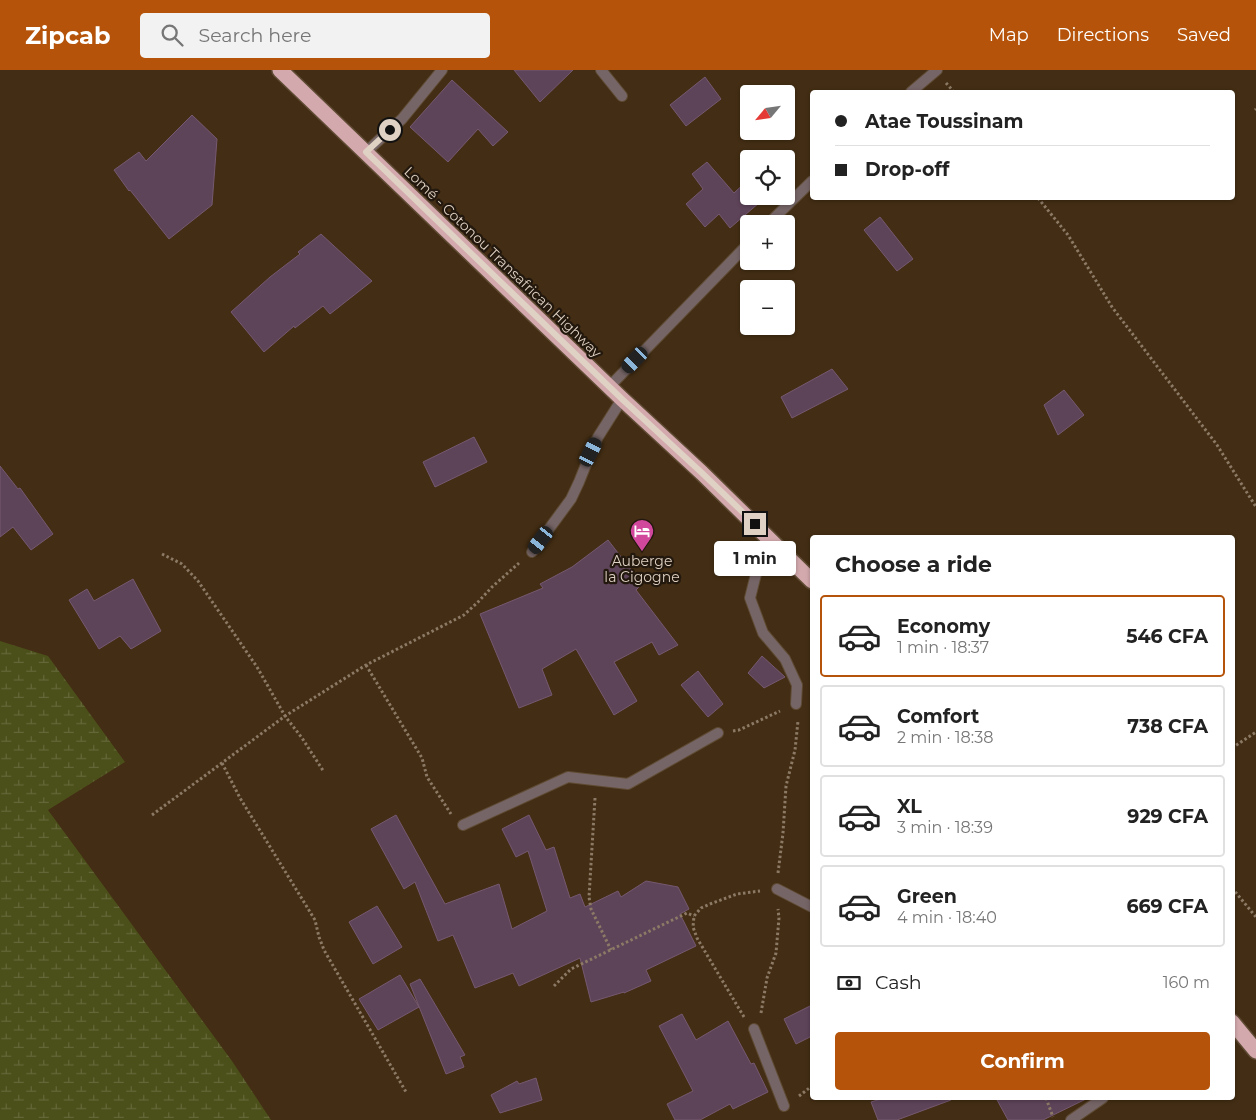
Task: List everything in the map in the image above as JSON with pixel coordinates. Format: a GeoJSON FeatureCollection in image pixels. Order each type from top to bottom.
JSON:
{"type":"FeatureCollection","features":[{"type":"Feature","properties":{"kind":"highway","name":"Lomé - Cotonou Transafrican Highway"},"geometry":{"type":"LineString","coordinates":[[280,70],[609,387],[702,473],[810,579]]}},
{"type":"Feature","properties":{"kind":"highway"},"geometry":{"type":"LineString","coordinates":[[1235,1026],[1256,1051]]}},
{"type":"Feature","properties":{"kind":"street"},"geometry":{"type":"LineString","coordinates":[[366,152],[402,119],[442,70]]}},
{"type":"Feature","properties":{"kind":"street"},"geometry":{"type":"LineString","coordinates":[[601,70],[622,96]]}},
{"type":"Feature","properties":{"kind":"street"},"geometry":{"type":"LineString","coordinates":[[913,90],[937,70]]}},
{"type":"Feature","properties":{"kind":"street"},"geometry":{"type":"LineString","coordinates":[[777,215],[810,183]]}},
{"type":"Feature","properties":{"kind":"street"},"geometry":{"type":"LineString","coordinates":[[609,387],[740,252]]}},
{"type":"Feature","properties":{"kind":"street"},"geometry":{"type":"LineString","coordinates":[[532,552],[571,499],[598,437],[622,399]]}},
{"type":"Feature","properties":{"kind":"street"},"geometry":{"type":"LineString","coordinates":[[777,546],[756,574],[750,598],[764,633],[785,659],[797,685],[796,704]]}},
{"type":"Feature","properties":{"kind":"street"},"geometry":{"type":"LineString","coordinates":[[463,825],[568,777],[628,784],[718,733]]}},
{"type":"Feature","properties":{"kind":"street"},"geometry":{"type":"LineString","coordinates":[[777,889],[810,906]]}},
{"type":"Feature","properties":{"kind":"street"},"geometry":{"type":"LineString","coordinates":[[754,1029],[784,1106]]}},
{"type":"Feature","properties":{"kind":"street"},"geometry":{"type":"LineString","coordinates":[[1071,1120],[1100,1100]]}},
{"type":"Feature","properties":{"kind":"path"},"geometry":{"type":"LineString","coordinates":[[1040,200],[1068,235],[1112,307],[1217,445],[1256,507]]}},
{"type":"Feature","properties":{"kind":"path"},"geometry":{"type":"LineString","coordinates":[[152,815],[286,716],[366,665],[464,615],[492,587],[532,552]]}},
{"type":"Feature","properties":{"kind":"path"},"geometry":{"type":"LineString","coordinates":[[162,554],[182,564],[198,581],[257,667],[286,716],[324,772]]}},
{"type":"Feature","properties":{"kind":"path"},"geometry":{"type":"LineString","coordinates":[[366,665],[422,758],[427,778],[456,821],[463,825]]}},
{"type":"Feature","properties":{"kind":"path"},"geometry":{"type":"LineString","coordinates":[[718,733],[739,730],[796,704],[798,720],[795,750],[786,786],[777,889],[779,918],[776,953],[766,978],[760,1020],[754,1029],[737,1006],[697,938],[693,927],[694,916],[701,908],[737,894],[777,889]]}},
{"type":"Feature","properties":{"kind":"path"},"geometry":{"type":"LineString","coordinates":[[1235,746],[1256,732]]}},
{"type":"Feature","properties":{"kind":"path"},"geometry":{"type":"LineString","coordinates":[[222,763],[240,798],[315,920],[324,950],[406,1092]]}},
{"type":"Feature","properties":{"kind":"path"},"geometry":{"type":"LineString","coordinates":[[596,780],[589,897],[591,909],[610,950]]}},
{"type":"Feature","properties":{"kind":"path"},"geometry":{"type":"LineString","coordinates":[[1235,892],[1256,917]]}},
{"type":"Feature","properties":{"kind":"path"},"geometry":{"type":"LineString","coordinates":[[554,986],[571,969],[687,912],[694,916]]}},
{"type":"Feature","properties":{"kind":"path"},"geometry":{"type":"LineString","coordinates":[[1047,1100],[1054,1120]]}},
{"type":"Feature","properties":{"kind":"green space"},"geometry":{"type":"Polygon","coordinates":[[[0,641],[48,656],[125,762],[48,810],[232,1061],[271,1120],[0,1120],[0,641]]]}},
{"type":"Feature","properties":{"kind":"building"},"geometry":{"type":"Polygon","coordinates":[[[514,70],[573,70],[540,102],[514,70]]]}},
{"type":"Feature","properties":{"kind":"building"},"geometry":{"type":"Polygon","coordinates":[[[705,77],[721,99],[686,126],[670,105],[705,77]]]}},
{"type":"Feature","properties":{"kind":"building"},"geometry":{"type":"Polygon","coordinates":[[[452,80],[508,132],[493,146],[478,129],[448,162],[410,127],[452,80]]]}},
{"type":"Feature","properties":{"kind":"building"},"geometry":{"type":"Polygon","coordinates":[[[192,115],[217,139],[212,205],[169,239],[114,170],[139,152],[146,161],[192,115]]]}},
{"type":"Feature","properties":{"kind":"building"},"geometry":{"type":"Polygon","coordinates":[[[707,162],[734,193],[740,187],[740,205],[757,205],[745,215],[740,215],[740,219],[730,228],[719,214],[705,227],[686,204],[703,189],[692,174],[707,162]]]}},
{"type":"Feature","properties":{"kind":"building"},"geometry":{"type":"Polygon","coordinates":[[[880,217],[913,259],[897,271],[864,230],[880,217]]]}},
{"type":"Feature","properties":{"kind":"building"},"geometry":{"type":"Polygon","coordinates":[[[321,234],[372,281],[330,314],[323,306],[295,328],[294,326],[264,352],[231,312],[321,234]]]}},
{"type":"Feature","properties":{"kind":"building"},"geometry":{"type":"Polygon","coordinates":[[[832,369],[848,389],[792,418],[781,397],[832,369]]]}},
{"type":"Feature","properties":{"kind":"building"},"geometry":{"type":"Polygon","coordinates":[[[1064,390],[1084,415],[1058,435],[1044,405],[1064,390]]]}},
{"type":"Feature","properties":{"kind":"building"},"geometry":{"type":"Polygon","coordinates":[[[474,437],[487,462],[435,487],[423,462],[474,437]]]}},
{"type":"Feature","properties":{"kind":"building"},"geometry":{"type":"Polygon","coordinates":[[[0,466],[18,489],[20,488],[53,534],[31,550],[13,527],[0,537],[0,466]]]}},
{"type":"Feature","properties":{"kind":"building"},"geometry":{"type":"Polygon","coordinates":[[[608,540],[642,584],[636,590],[678,645],[659,655],[652,642],[614,662],[637,701],[614,715],[576,649],[542,669],[552,695],[519,708],[480,614],[543,588],[540,584],[572,567],[608,540]]]}},
{"type":"Feature","properties":{"kind":"building"},"geometry":{"type":"Polygon","coordinates":[[[133,579],[161,631],[131,649],[120,636],[99,649],[69,600],[87,589],[94,601],[133,579]]]}},
{"type":"Feature","properties":{"kind":"building"},"geometry":{"type":"Polygon","coordinates":[[[762,656],[785,677],[764,688],[748,673],[762,656]]]}},
{"type":"Feature","properties":{"kind":"building"},"geometry":{"type":"Polygon","coordinates":[[[698,671],[723,704],[708,717],[681,685],[698,671]]]}},
{"type":"Feature","properties":{"kind":"building"},"geometry":{"type":"Polygon","coordinates":[[[396,815],[445,904],[499,884],[512,929],[547,911],[528,851],[516,857],[502,829],[529,815],[546,850],[554,847],[570,898],[580,894],[585,907],[618,891],[621,897],[646,881],[678,887],[689,909],[680,914],[696,946],[646,970],[651,981],[624,993],[591,1002],[580,958],[519,986],[513,973],[475,988],[453,935],[438,941],[415,882],[404,889],[371,829],[396,815]]]}},
{"type":"Feature","properties":{"kind":"building"},"geometry":{"type":"Polygon","coordinates":[[[377,906],[402,947],[373,964],[349,922],[377,906]]]}},
{"type":"Feature","properties":{"kind":"building"},"geometry":{"type":"Polygon","coordinates":[[[400,975],[419,1007],[378,1030],[359,999],[400,975]]]}},
{"type":"Feature","properties":{"kind":"building"},"geometry":{"type":"Polygon","coordinates":[[[420,979],[465,1055],[460,1057],[464,1067],[446,1074],[410,984],[420,979]]]}},
{"type":"Feature","properties":{"kind":"building"},"geometry":{"type":"Polygon","coordinates":[[[810,1006],[810,1037],[796,1044],[784,1019],[810,1006]]]}},
{"type":"Feature","properties":{"kind":"building"},"geometry":{"type":"Polygon","coordinates":[[[682,1014],[696,1040],[728,1021],[751,1064],[754,1063],[768,1092],[733,1109],[730,1104],[700,1120],[675,1120],[667,1104],[693,1091],[659,1026],[682,1014]]]}},
{"type":"Feature","properties":{"kind":"building"},"geometry":{"type":"Polygon","coordinates":[[[536,1078],[542,1100],[500,1113],[491,1095],[517,1081],[519,1084],[536,1078]]]}},
{"type":"Feature","properties":{"kind":"building"},"geometry":{"type":"Polygon","coordinates":[[[878,1100],[951,1100],[897,1120],[878,1120],[871,1102],[878,1100]]]}},
{"type":"Feature","properties":{"kind":"building"},"geometry":{"type":"Polygon","coordinates":[[[997,1100],[1084,1100],[1043,1120],[1008,1120],[997,1100]]]}},
{"type":"Feature","properties":{"kind":"place","name":"Auberge la Cigogne"},"geometry":{"type":"Point","coordinates":[642,552]}},
{"type":"Feature","properties":{"kind":"route"},"geometry":{"type":"LineString","coordinates":[[390,130],[366,152],[622,399],[755,524]]}}]}
